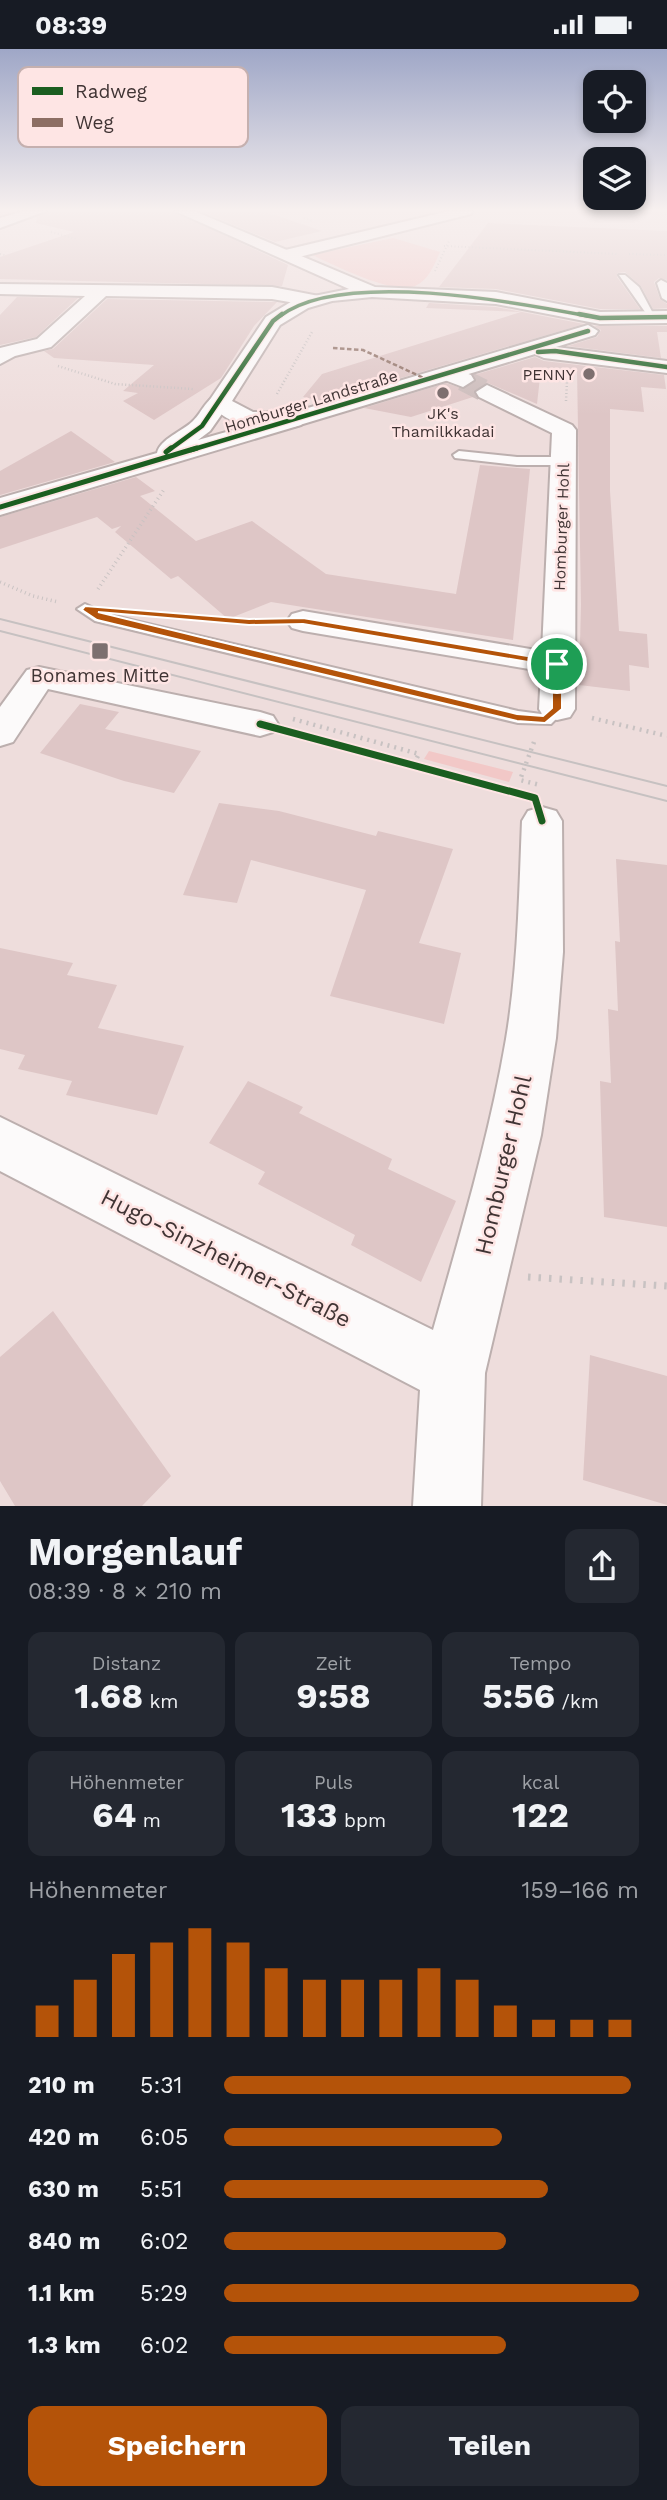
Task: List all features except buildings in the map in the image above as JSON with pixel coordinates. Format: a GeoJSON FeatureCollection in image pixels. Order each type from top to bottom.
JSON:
{"type":"FeatureCollection","features":[{"type":"Feature","properties":{"kind":"street"},"geometry":{"type":"LineString","coordinates":[[342,279],[372,292]]}},
{"type":"Feature","properties":{"kind":"street"},"geometry":{"type":"LineString","coordinates":[[0,289],[272,293],[312,300]]}},
{"type":"Feature","properties":{"kind":"street"},"geometry":{"type":"LineString","coordinates":[[7,354],[44,344],[101,291]]}},
{"type":"Feature","properties":{"kind":"street"},"geometry":{"type":"LineString","coordinates":[[145,464],[182,443],[202,426],[210,396],[273,321],[290,308],[312,300],[372,292],[496,298],[586,323],[603,346],[667,366]]}},
{"type":"Feature","properties":{"kind":"street","name":"Homburger Landstraße"},"geometry":{"type":"LineString","coordinates":[[0,507],[293,420],[467,382],[586,323],[660,317]]}},
{"type":"Feature","properties":{"kind":"street"},"geometry":{"type":"LineString","coordinates":[[524,352],[555,351],[667,366]]}},
{"type":"Feature","properties":{"kind":"street","name":"Homburger Hohl"},"geometry":{"type":"LineString","coordinates":[[467,382],[564,430],[557,709]]}},
{"type":"Feature","properties":{"kind":"street"},"geometry":{"type":"LineString","coordinates":[[210,396],[224,408],[245,417],[293,420]]}},
{"type":"Feature","properties":{"kind":"street"},"geometry":{"type":"LineString","coordinates":[[303,621],[557,664]]}},
{"type":"Feature","properties":{"kind":"street"},"geometry":{"type":"LineString","coordinates":[[0,734],[39,677],[260,724]]}},
{"type":"Feature","properties":{"kind":"street","name":"Homburger Hohl"},"geometry":{"type":"LineString","coordinates":[[447,1506],[453,1373],[514,1135],[531,1038],[540,952],[540,806]]}},
{"type":"Feature","properties":{"kind":"street","name":"Hugo-Sinzheimer-Straße"},"geometry":{"type":"LineString","coordinates":[[0,1143],[453,1373]]}},
{"type":"Feature","properties":{"kind":"lane"},"geometry":{"type":"LineString","coordinates":[[624,279],[660,317]]}},
{"type":"Feature","properties":{"kind":"lane"},"geometry":{"type":"LineString","coordinates":[[661,283],[665,286],[667,299]]}},
{"type":"Feature","properties":{"kind":"lane"},"geometry":{"type":"LineString","coordinates":[[459,455],[517,461],[563,461]]}},
{"type":"Feature","properties":{"kind":"lane"},"geometry":{"type":"LineString","coordinates":[[85,608],[101,618],[487,710],[545,720],[557,709]]}},
{"type":"Feature","properties":{"kind":"path"},"geometry":{"type":"LineString","coordinates":[[273,400],[314,327]]}},
{"type":"Feature","properties":{"kind":"path"},"geometry":{"type":"LineString","coordinates":[[7,354],[115,384],[210,396]]}},
{"type":"Feature","properties":{"kind":"path"},"geometry":{"type":"LineString","coordinates":[[0,582],[33,596],[85,608],[165,487]]}},
{"type":"Feature","properties":{"kind":"path"},"geometry":{"type":"LineString","coordinates":[[236,621],[303,621]]}},
{"type":"Feature","properties":{"kind":"path"},"geometry":{"type":"LineString","coordinates":[[557,709],[667,736]]}},
{"type":"Feature","properties":{"kind":"path"},"geometry":{"type":"LineString","coordinates":[[487,710],[485,719],[514,727],[512,737],[534,742],[520,780],[541,785],[540,806]]}},
{"type":"Feature","properties":{"kind":"path"},"geometry":{"type":"LineString","coordinates":[[300,721],[419,754],[413,765]]}},
{"type":"Feature","properties":{"kind":"path"},"geometry":{"type":"LineString","coordinates":[[478,1274],[667,1286]]}},
{"type":"Feature","properties":{"kind":"shaded area"},"geometry":{"type":"Polygon","coordinates":[[[367,279],[424,279],[415,286],[405,288],[367,279]]]}},
{"type":"Feature","properties":{"kind":"shaded area"},"geometry":{"type":"Polygon","coordinates":[[[429,751],[513,772],[509,782],[424,759],[429,751]]]}},
{"type":"Feature","properties":{"kind":"tunnel"},"geometry":{"type":"LineString","coordinates":[[463,380],[487,392]]}},
{"type":"Feature","properties":{"kind":"tram line"},"geometry":{"type":"LineString","coordinates":[[0,619],[667,786]]}},
{"type":"Feature","properties":{"kind":"tram line"},"geometry":{"type":"LineString","coordinates":[[0,631],[667,801]]}},
{"type":"Feature","properties":{"kind":"marked path"},"geometry":{"type":"LineString","coordinates":[[333,348],[363,350],[428,380]]}},
{"type":"Feature","properties":{"kind":"cycle path"},"geometry":{"type":"LineString","coordinates":[[166,452],[202,426],[273,321],[290,308],[312,300],[351,293],[426,294],[496,298],[600,318],[667,317]]}},
{"type":"Feature","properties":{"kind":"cycle path"},"geometry":{"type":"LineString","coordinates":[[0,507],[588,331]]}},
{"type":"Feature","properties":{"kind":"cycle path"},"geometry":{"type":"LineString","coordinates":[[538,352],[555,351],[667,367]]}},
{"type":"Feature","properties":{"kind":"cycle path"},"geometry":{"type":"LineString","coordinates":[[260,724],[535,798],[542,821]]}},
{"type":"Feature","properties":{"kind":"place","name":"PENNY"},"geometry":{"type":"Point","coordinates":[589,374]}},
{"type":"Feature","properties":{"kind":"place","name":"JK's Thamilkkadai"},"geometry":{"type":"Point","coordinates":[443,393]}},
{"type":"Feature","properties":{"kind":"place","name":"Bonames Mitte"},"geometry":{"type":"Point","coordinates":[100,651]}},
{"type":"Feature","properties":{"kind":"route"},"geometry":{"type":"LineString","coordinates":[[85,608],[249,622],[303,621],[557,664],[557,709],[545,720],[517,717],[101,618],[85,608]]}}]}
